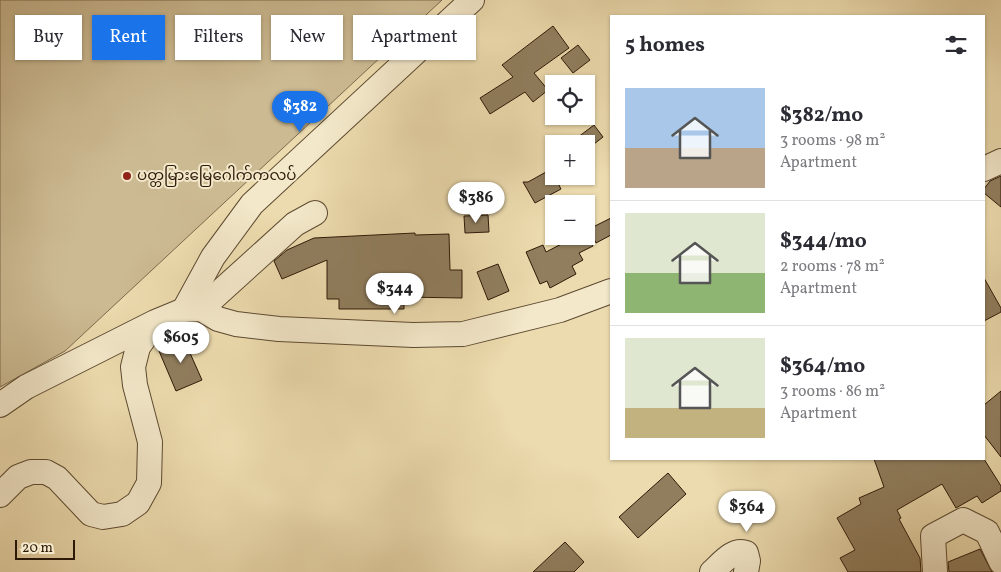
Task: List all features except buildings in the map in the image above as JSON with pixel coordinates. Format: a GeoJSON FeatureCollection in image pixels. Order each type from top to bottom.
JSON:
{"type":"FeatureCollection","features":[{"type":"Feature","properties":{"kind":"street"},"geometry":{"type":"LineString","coordinates":[[192,310],[213,257],[252,204],[472,0]]}},
{"type":"Feature","properties":{"kind":"street"},"geometry":{"type":"LineString","coordinates":[[985,169],[1001,161]]}},
{"type":"Feature","properties":{"kind":"street"},"geometry":{"type":"LineString","coordinates":[[0,405],[26,387],[155,322],[192,310],[295,224],[315,213]]}},
{"type":"Feature","properties":{"kind":"street"},"geometry":{"type":"LineString","coordinates":[[192,310],[236,324],[279,329],[413,335],[463,334],[560,310],[610,291]]}},
{"type":"Feature","properties":{"kind":"street"},"geometry":{"type":"LineString","coordinates":[[0,495],[18,477],[31,472],[46,472],[57,478],[91,514],[103,517],[122,514],[138,503],[149,483],[150,442],[135,385],[133,367],[138,347],[155,322]]}},
{"type":"Feature","properties":{"kind":"street"},"geometry":{"type":"LineString","coordinates":[[935,572],[933,536],[963,520],[987,532],[1001,562]]}},
{"type":"Feature","properties":{"kind":"street"},"geometry":{"type":"LineString","coordinates":[[712,572],[732,554],[741,552],[746,553],[747,557],[746,572]]}},
{"type":"Feature","properties":{"kind":"shaded area","name":"ပတ္တမြားမြေဂေါက်ကလပ်"},"geometry":{"type":"Polygon","coordinates":[[[0,0],[442,0],[426,15],[353,15],[353,60],[378,60],[65,351],[0,387],[0,0]]]}},
{"type":"Feature","properties":{"kind":"place","name":"ပတ္တမြားမြေဂေါက်ကလပ်"},"geometry":{"type":"Point","coordinates":[127,176]}}]}
